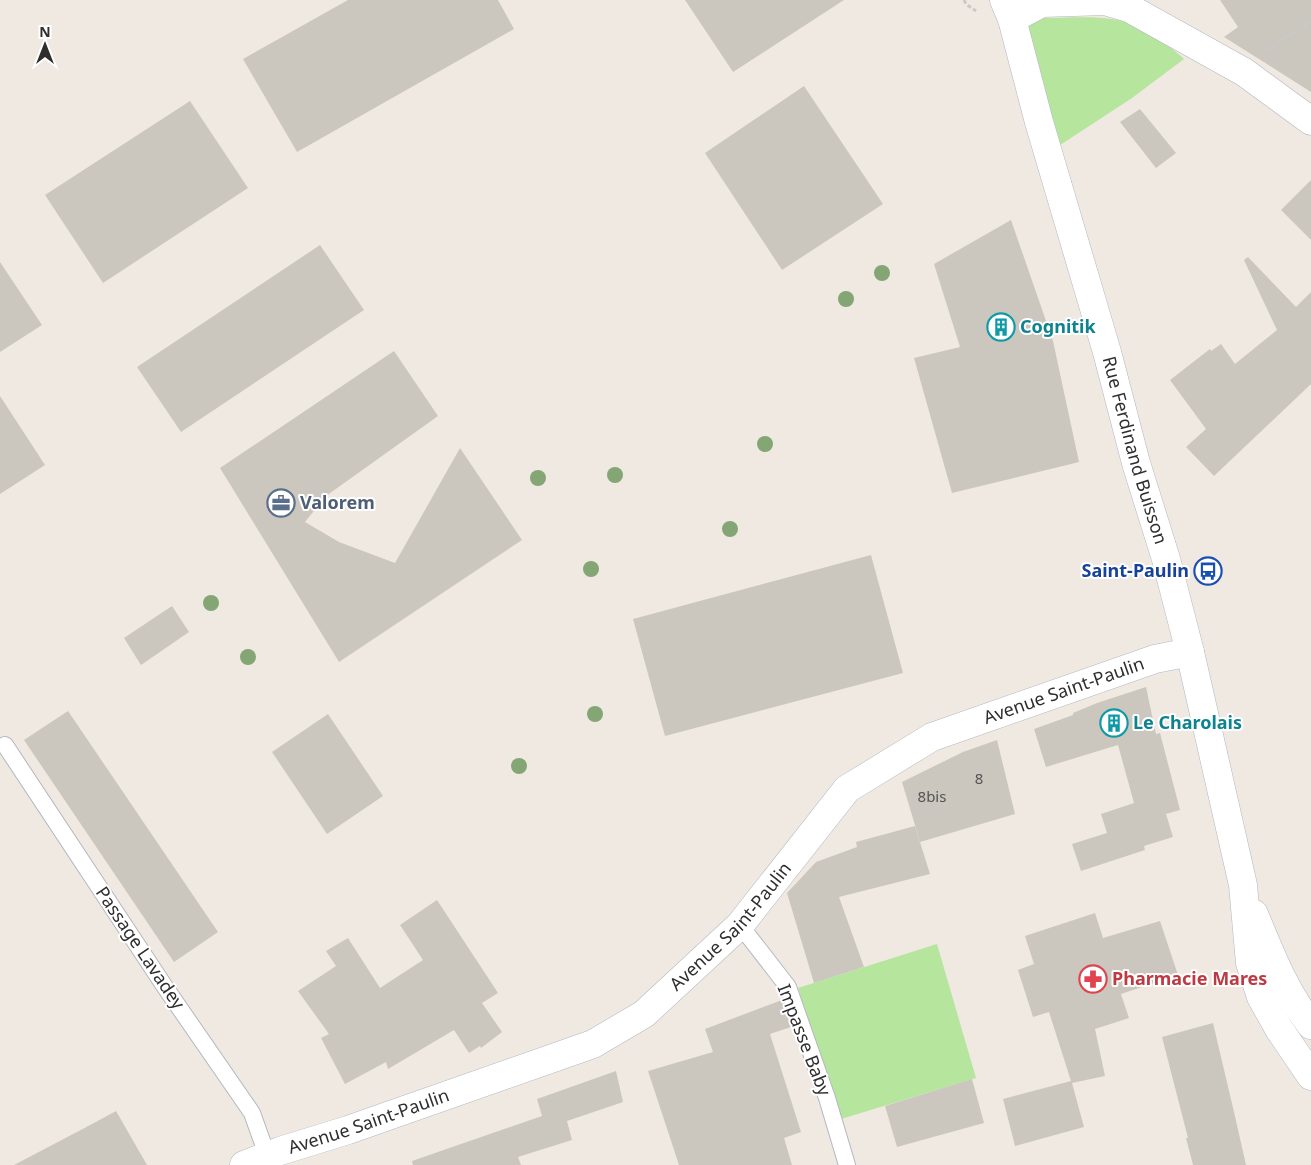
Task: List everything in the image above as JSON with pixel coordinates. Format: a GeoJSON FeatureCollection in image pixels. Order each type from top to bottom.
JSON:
{"type":"FeatureCollection","features":[{"type":"Feature","properties":{"kind":"street"},"geometry":{"type":"LineString","coordinates":[[1008,10],[1042,4],[1104,1],[1129,8],[1244,72],[1311,121]]}},
{"type":"Feature","properties":{"kind":"street","name":"Rue Ferdinand Buisson"},"geometry":{"type":"LineString","coordinates":[[1008,10],[1110,361],[1136,463],[1166,559],[1190,652],[1243,885],[1250,963],[1260,997],[1311,1076]]}},
{"type":"Feature","properties":{"kind":"street","name":"Avenue Saint-Paulin"},"geometry":{"type":"LineString","coordinates":[[268,1159],[594,1044],[644,1014],[740,925],[847,789],[932,737],[1155,659],[1190,652]]}},
{"type":"Feature","properties":{"kind":"street","name":"Rue Ferdinand Buisson"},"geometry":{"type":"LineString","coordinates":[[1243,885],[1271,956],[1286,987],[1311,1025]]}},
{"type":"Feature","properties":{"kind":"lane","name":"Passage Lavadey"},"geometry":{"type":"LineString","coordinates":[[5,745],[165,987],[252,1113],[268,1159]]}},
{"type":"Feature","properties":{"kind":"lane","name":"Impasse Baby"},"geometry":{"type":"LineString","coordinates":[[740,925],[788,988],[828,1098],[847,1165]]}},
{"type":"Feature","properties":{"kind":"path"},"geometry":{"type":"LineString","coordinates":[[1244,72],[1255,57],[1311,21]]}},
{"type":"Feature","properties":{"kind":"green space"},"geometry":{"type":"Polygon","coordinates":[[[1041,18],[1099,18],[1133,24],[1154,35],[1184,59],[1132,98],[1054,149],[1019,23],[1041,18]]]}},
{"type":"Feature","properties":{"kind":"green space"},"geometry":{"type":"Polygon","coordinates":[[[937,944],[976,1078],[841,1119],[798,988],[937,944]]]}},
{"type":"Feature","properties":{"kind":"building"},"geometry":{"type":"Polygon","coordinates":[[[348,0],[498,0],[514,29],[297,152],[243,59],[348,0]]]}},
{"type":"Feature","properties":{"kind":"building"},"geometry":{"type":"Polygon","coordinates":[[[685,0],[844,0],[733,72],[685,0]]]}},
{"type":"Feature","properties":{"kind":"building"},"geometry":{"type":"Polygon","coordinates":[[[1220,0],[1311,0],[1311,92],[1224,37],[1238,27],[1220,0]]]}},
{"type":"Feature","properties":{"kind":"building"},"geometry":{"type":"Polygon","coordinates":[[[804,86],[883,204],[782,270],[705,153],[804,86]]]}},
{"type":"Feature","properties":{"kind":"building"},"geometry":{"type":"Polygon","coordinates":[[[190,101],[248,188],[103,283],[45,195],[190,101]]]}},
{"type":"Feature","properties":{"kind":"building"},"geometry":{"type":"Polygon","coordinates":[[[1140,109],[1176,153],[1156,168],[1120,122],[1140,109]]]}},
{"type":"Feature","properties":{"kind":"building"},"geometry":{"type":"Polygon","coordinates":[[[1311,180],[1311,240],[1281,210],[1311,180]]]}},
{"type":"Feature","properties":{"kind":"building","name":"Cognitik"},"geometry":{"type":"Polygon","coordinates":[[[1011,220],[1053,341],[1079,462],[952,493],[914,358],[960,347],[934,264],[1011,220]]]}},
{"type":"Feature","properties":{"kind":"building"},"geometry":{"type":"Polygon","coordinates":[[[320,245],[364,310],[181,432],[137,367],[320,245]]]}},
{"type":"Feature","properties":{"kind":"building"},"geometry":{"type":"Polygon","coordinates":[[[1248,257],[1296,307],[1311,292],[1311,384],[1214,476],[1186,447],[1206,429],[1170,380],[1210,349],[1211,351],[1221,344],[1235,364],[1277,330],[1244,260],[1248,257]]]}},
{"type":"Feature","properties":{"kind":"building"},"geometry":{"type":"Polygon","coordinates":[[[0,262],[42,325],[0,352],[0,262]]]}},
{"type":"Feature","properties":{"kind":"building","name":"Valorem"},"geometry":{"type":"Polygon","coordinates":[[[394,351],[438,416],[326,496],[305,522],[339,542],[395,563],[460,448],[522,540],[339,662],[220,468],[394,351]]]}},
{"type":"Feature","properties":{"kind":"building"},"geometry":{"type":"Polygon","coordinates":[[[0,396],[45,465],[0,494],[0,396]]]}},
{"type":"Feature","properties":{"kind":"building"},"geometry":{"type":"Polygon","coordinates":[[[871,555],[903,673],[665,736],[633,619],[871,555]]]}},
{"type":"Feature","properties":{"kind":"building"},"geometry":{"type":"Polygon","coordinates":[[[172,606],[189,632],[141,665],[124,638],[172,606]]]}},
{"type":"Feature","properties":{"kind":"building"},"geometry":{"type":"Polygon","coordinates":[[[1146,687],[1156,734],[1160,733],[1180,810],[1166,814],[1173,837],[1144,846],[1145,850],[1081,871],[1072,844],[1107,833],[1101,814],[1134,803],[1118,745],[1046,767],[1034,729],[1073,715],[1073,713],[1097,703],[1146,687]]]}},
{"type":"Feature","properties":{"kind":"building"},"geometry":{"type":"Polygon","coordinates":[[[68,711],[218,932],[174,962],[24,740],[68,711]]]}},
{"type":"Feature","properties":{"kind":"building"},"geometry":{"type":"Polygon","coordinates":[[[328,714],[383,796],[327,834],[272,752],[328,714]]]}},
{"type":"Feature","properties":{"kind":"building"},"geometry":{"type":"Polygon","coordinates":[[[997,740],[1015,814],[920,842],[902,782],[963,752],[997,740]]]}},
{"type":"Feature","properties":{"kind":"building"},"geometry":{"type":"Polygon","coordinates":[[[915,826],[930,874],[839,897],[864,967],[814,983],[787,893],[816,862],[857,847],[856,842],[915,826]]]}},
{"type":"Feature","properties":{"kind":"building"},"geometry":{"type":"Polygon","coordinates":[[[437,900],[498,993],[482,1003],[502,1032],[481,1048],[480,1046],[469,1053],[454,1030],[388,1069],[386,1062],[345,1084],[321,1038],[329,1034],[298,991],[336,966],[326,951],[348,938],[380,988],[423,960],[400,925],[437,900]]]}},
{"type":"Feature","properties":{"kind":"building","name":"Pharmacie Mares"},"geometry":{"type":"Polygon","coordinates":[[[1095,913],[1103,938],[1160,921],[1178,975],[1121,994],[1129,1018],[1095,1029],[1105,1076],[1072,1083],[1084,1127],[1015,1146],[1003,1099],[1071,1081],[1049,1012],[1033,1017],[1018,970],[1034,964],[1025,936],[1095,913]]]}},
{"type":"Feature","properties":{"kind":"building"},"geometry":{"type":"Polygon","coordinates":[[[782,1000],[791,1027],[770,1034],[801,1132],[784,1138],[792,1165],[679,1165],[648,1071],[713,1052],[705,1029],[782,1000]]]}},
{"type":"Feature","properties":{"kind":"building"},"geometry":{"type":"Polygon","coordinates":[[[1213,1023],[1246,1165],[1193,1165],[1162,1037],[1213,1023]]]}},
{"type":"Feature","properties":{"kind":"building"},"geometry":{"type":"Polygon","coordinates":[[[616,1071],[623,1102],[567,1121],[572,1140],[518,1157],[521,1165],[413,1165],[412,1161],[542,1116],[537,1099],[616,1071]]]}},
{"type":"Feature","properties":{"kind":"building"},"geometry":{"type":"Polygon","coordinates":[[[972,1079],[984,1123],[897,1147],[885,1106],[972,1079]]]}},
{"type":"Feature","properties":{"kind":"building"},"geometry":{"type":"Polygon","coordinates":[[[116,1111],[147,1165],[14,1165],[94,1123],[116,1111]]]}},
{"type":"Feature","properties":{"kind":"place","name":"Cognitik"},"geometry":{"type":"Point","coordinates":[1001,327]}},
{"type":"Feature","properties":{"kind":"place","name":"Valorem"},"geometry":{"type":"Point","coordinates":[281,503]}},
{"type":"Feature","properties":{"kind":"place","name":"Saint-Paulin"},"geometry":{"type":"Point","coordinates":[1208,571]}},
{"type":"Feature","properties":{"kind":"place","name":"Le Charolais"},"geometry":{"type":"Point","coordinates":[1114,723]}},
{"type":"Feature","properties":{"kind":"place","name":"Pharmacie Mares"},"geometry":{"type":"Point","coordinates":[1093,979]}}]}
